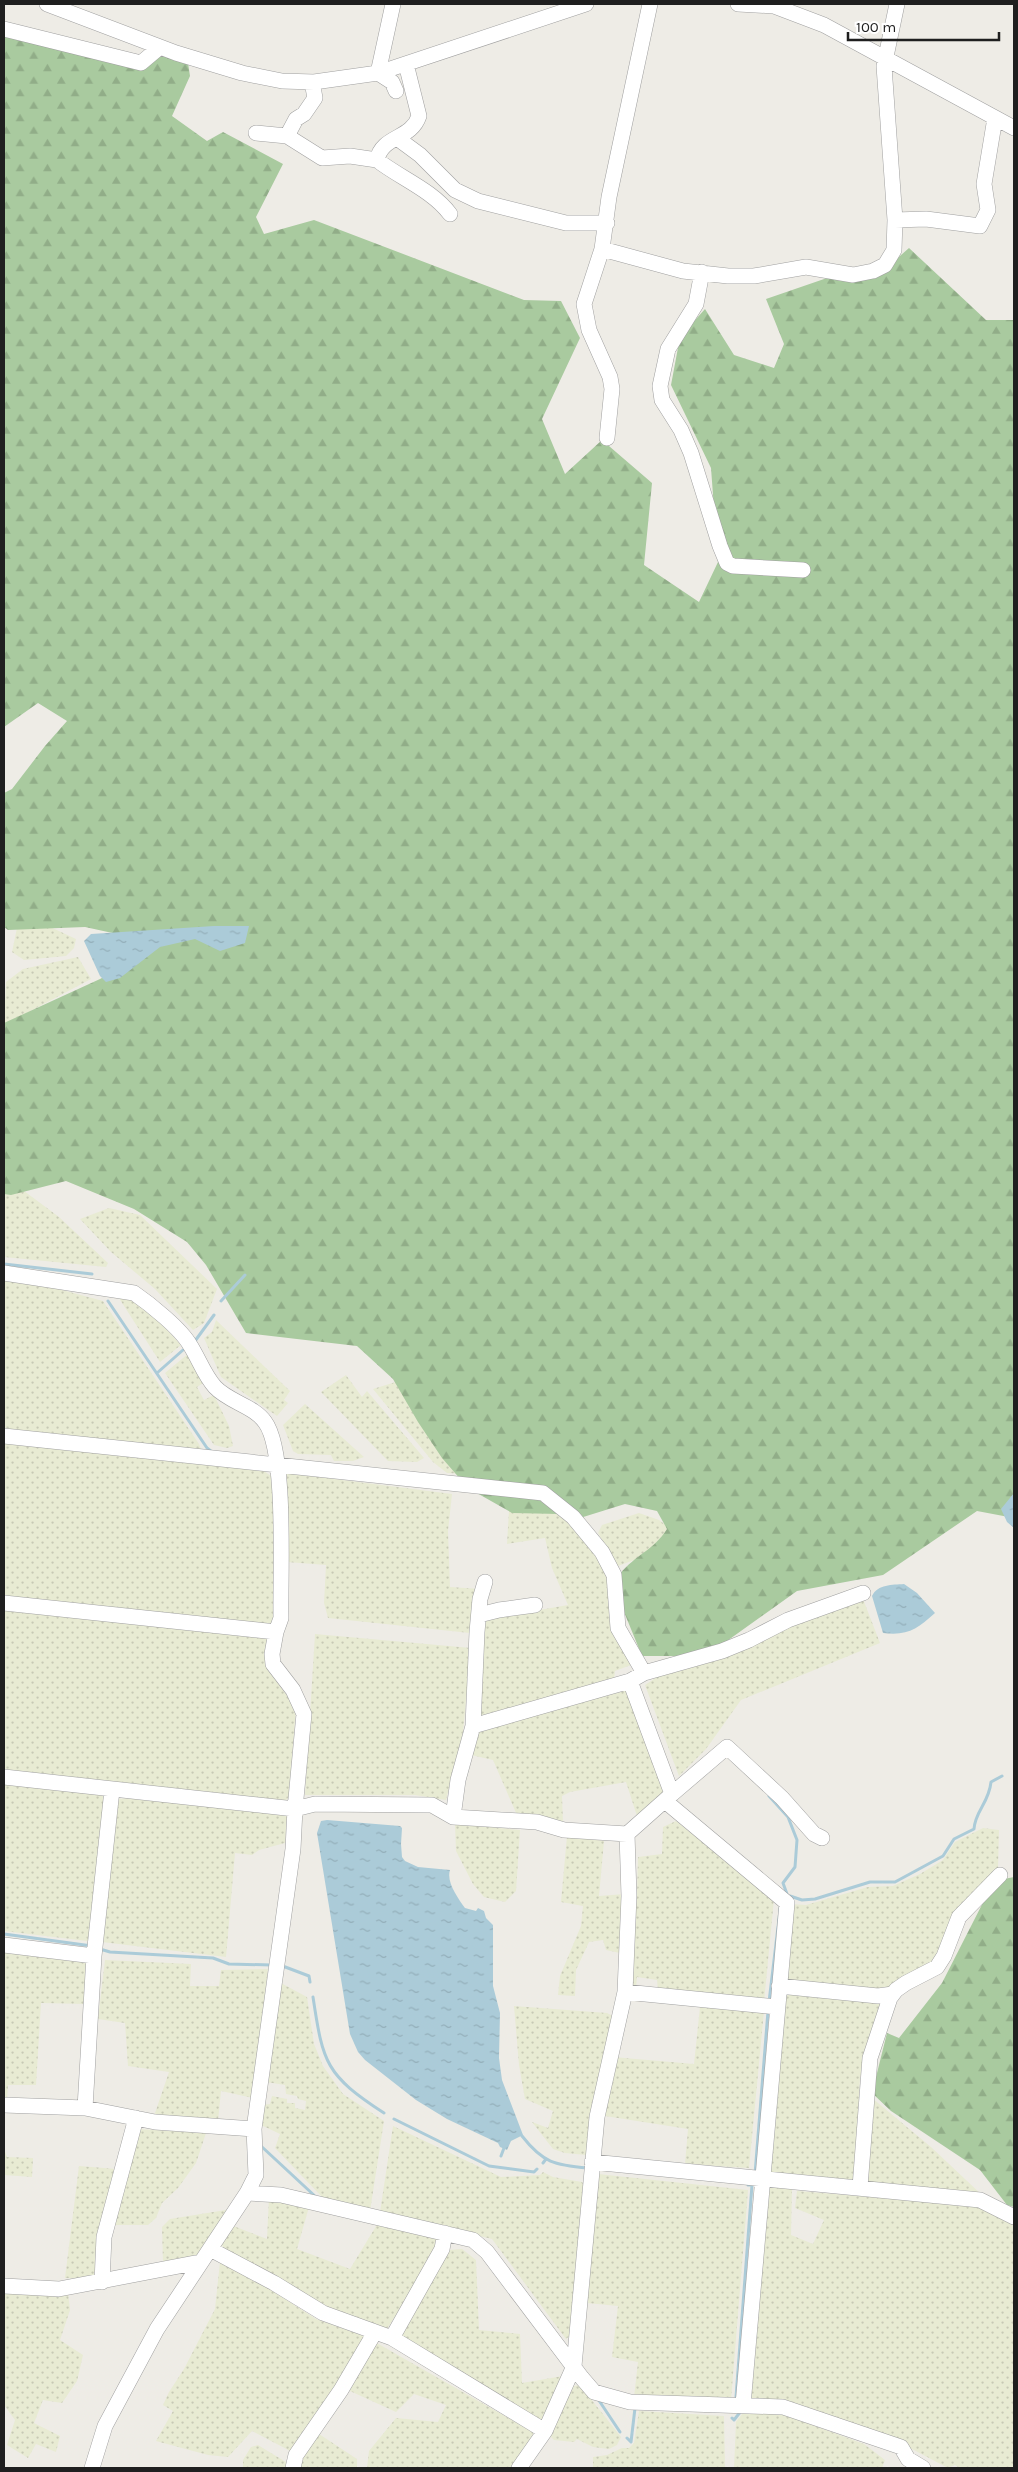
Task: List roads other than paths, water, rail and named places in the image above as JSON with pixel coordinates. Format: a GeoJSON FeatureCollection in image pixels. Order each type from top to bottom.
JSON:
{"type":"FeatureCollection","features":[{"type":"Feature","properties":{"kind":"street"},"geometry":{"type":"LineString","coordinates":[[47,4],[160,47],[242,73],[282,81],[312,82],[378,73],[586,4]]}},
{"type":"Feature","properties":{"kind":"street"},"geometry":{"type":"LineString","coordinates":[[378,73],[393,4]]}},
{"type":"Feature","properties":{"kind":"street"},"geometry":{"type":"LineString","coordinates":[[607,438],[611,383],[589,330],[584,304],[602,249],[609,197],[650,4]]}},
{"type":"Feature","properties":{"kind":"street"},"geometry":{"type":"LineString","coordinates":[[738,4],[774,6],[794,12],[885,58],[1014,128]]}},
{"type":"Feature","properties":{"kind":"street"},"geometry":{"type":"LineString","coordinates":[[602,249],[683,271],[754,276],[806,267],[853,275],[873,271],[885,265],[894,250],[895,220],[884,75],[885,58],[897,4]]}},
{"type":"Feature","properties":{"kind":"street"},"geometry":{"type":"LineString","coordinates":[[4,29],[141,63],[160,47]]}},
{"type":"Feature","properties":{"kind":"street"},"geometry":{"type":"LineString","coordinates":[[377,160],[382,146],[389,140],[410,132],[419,116],[406,64]]}},
{"type":"Feature","properties":{"kind":"street"},"geometry":{"type":"LineString","coordinates":[[378,73],[392,82],[396,91]]}},
{"type":"Feature","properties":{"kind":"street"},"geometry":{"type":"LineString","coordinates":[[287,136],[296,119],[304,114],[315,98],[312,82]]}},
{"type":"Feature","properties":{"kind":"street"},"geometry":{"type":"LineString","coordinates":[[895,220],[926,219],[980,226],[988,210],[984,184],[996,118]]}},
{"type":"Feature","properties":{"kind":"street"},"geometry":{"type":"LineString","coordinates":[[256,133],[287,136],[311,153],[322,158],[350,156],[377,160],[395,174],[441,202],[450,214]]}},
{"type":"Feature","properties":{"kind":"street"},"geometry":{"type":"LineString","coordinates":[[397,138],[420,155],[455,190],[478,201],[566,222],[607,223]]}},
{"type":"Feature","properties":{"kind":"street"},"geometry":{"type":"LineString","coordinates":[[702,272],[696,304],[668,349],[660,386],[662,400],[681,430],[691,453],[727,563],[733,566],[803,570]]}},
{"type":"Feature","properties":{"kind":"street"},"geometry":{"type":"LineString","coordinates":[[4,1272],[134,1294],[149,1303],[190,1343],[203,1370],[216,1389],[264,1420],[271,1431],[279,1465],[281,1618],[272,1654],[273,1664],[293,1690],[304,1714],[293,1849],[254,2128],[256,2175],[247,2193],[157,2329],[105,2426],[92,2468]]}},
{"type":"Feature","properties":{"kind":"street"},"geometry":{"type":"LineString","coordinates":[[4,1436],[543,1493],[573,1517],[602,1552],[614,1575],[618,1628],[644,1673]]}},
{"type":"Feature","properties":{"kind":"street"},"geometry":{"type":"LineString","coordinates":[[453,1817],[458,1780],[473,1726],[480,1599],[485,1582]]}},
{"type":"Feature","properties":{"kind":"street"},"geometry":{"type":"LineString","coordinates":[[473,1726],[630,1681],[644,1673],[722,1651],[749,1640],[788,1620],[863,1593]]}},
{"type":"Feature","properties":{"kind":"street"},"geometry":{"type":"LineString","coordinates":[[4,1603],[276,1632]]}},
{"type":"Feature","properties":{"kind":"street"},"geometry":{"type":"LineString","coordinates":[[479,1615],[535,1605]]}},
{"type":"Feature","properties":{"kind":"street"},"geometry":{"type":"LineString","coordinates":[[630,1681],[669,1798],[786,1903],[741,2404]]}},
{"type":"Feature","properties":{"kind":"street"},"geometry":{"type":"LineString","coordinates":[[4,1777],[295,1809],[315,1804],[432,1805],[453,1817],[537,1822],[564,1830],[627,1834],[727,1748],[782,1798],[814,1834],[822,1838]]}},
{"type":"Feature","properties":{"kind":"street"},"geometry":{"type":"LineString","coordinates":[[84,2108],[94,1956],[112,1790]]}},
{"type":"Feature","properties":{"kind":"street"},"geometry":{"type":"LineString","coordinates":[[519,2468],[545,2432],[574,2366],[597,2117],[625,1992],[629,1896],[627,1834]]}},
{"type":"Feature","properties":{"kind":"street"},"geometry":{"type":"LineString","coordinates":[[860,2187],[870,2058],[893,1994],[906,1983],[937,1967],[944,1956],[959,1917],[1000,1875]]}},
{"type":"Feature","properties":{"kind":"street"},"geometry":{"type":"LineString","coordinates":[[4,1944],[94,1956]]}},
{"type":"Feature","properties":{"kind":"street"},"geometry":{"type":"LineString","coordinates":[[779,1986],[878,1996],[893,1994]]}},
{"type":"Feature","properties":{"kind":"street"},"geometry":{"type":"LineString","coordinates":[[625,1992],[777,2007]]}},
{"type":"Feature","properties":{"kind":"street"},"geometry":{"type":"LineString","coordinates":[[4,2105],[84,2108],[135,2120],[254,2128]]}},
{"type":"Feature","properties":{"kind":"street"},"geometry":{"type":"LineString","coordinates":[[102,2282],[104,2237],[135,2120]]}},
{"type":"Feature","properties":{"kind":"street"},"geometry":{"type":"LineString","coordinates":[[592,2162],[761,2177],[980,2200],[1014,2217]]}},
{"type":"Feature","properties":{"kind":"street"},"geometry":{"type":"LineString","coordinates":[[247,2193],[281,2195],[444,2236],[473,2240],[487,2252],[597,2394],[630,2402],[741,2404],[784,2407],[901,2447],[908,2459],[923,2468]]}},
{"type":"Feature","properties":{"kind":"street"},"geometry":{"type":"LineString","coordinates":[[392,2338],[442,2249],[444,2236]]}},
{"type":"Feature","properties":{"kind":"street"},"geometry":{"type":"LineString","coordinates":[[210,2248],[274,2282],[323,2313],[392,2338],[545,2432]]}},
{"type":"Feature","properties":{"kind":"street"},"geometry":{"type":"LineString","coordinates":[[4,2286],[59,2289],[200,2262]]}},
{"type":"Feature","properties":{"kind":"street"},"geometry":{"type":"LineString","coordinates":[[293,2468],[296,2455],[341,2390],[375,2332]]}},
{"type":"Feature","properties":{"kind":"water"},"geometry":{"type":"Polygon","coordinates":[[[214,926],[249,926],[245,943],[220,951],[195,939],[160,947],[120,978],[106,982],[100,976],[84,941],[91,934],[214,926]]]}},
{"type":"Feature","properties":{"kind":"water"},"geometry":{"type":"Polygon","coordinates":[[[1014,1493],[1014,1528],[1007,1522],[1001,1509],[1014,1493]]]}},
{"type":"Feature","properties":{"kind":"water"},"geometry":{"type":"Polygon","coordinates":[[[904,1584],[917,1593],[935,1613],[912,1630],[892,1634],[883,1633],[872,1596],[882,1587],[904,1584]]]}},
{"type":"Feature","properties":{"kind":"water"},"geometry":{"type":"Polygon","coordinates":[[[321,1821],[400,1826],[402,1828],[402,1857],[405,1861],[418,1867],[450,1870],[451,1885],[465,1908],[476,1911],[478,1908],[484,1911],[486,1918],[493,1925],[493,1986],[500,2013],[499,2058],[502,2080],[523,2135],[511,2141],[507,2150],[500,2147],[498,2143],[447,2119],[416,2100],[365,2060],[358,2052],[350,2034],[317,1833],[321,1821]]]}},
{"type":"Feature","properties":{"kind":"waterway"},"geometry":{"type":"LineString","coordinates":[[4,1264],[92,1274]]}},
{"type":"Feature","properties":{"kind":"waterway"},"geometry":{"type":"LineString","coordinates":[[221,1301],[245,1275]]}},
{"type":"Feature","properties":{"kind":"waterway"},"geometry":{"type":"LineString","coordinates":[[108,1301],[207,1448],[212,1452]]}},
{"type":"Feature","properties":{"kind":"waterway"},"geometry":{"type":"LineString","coordinates":[[195,1341],[214,1315]]}},
{"type":"Feature","properties":{"kind":"waterway"},"geometry":{"type":"LineString","coordinates":[[157,1373],[183,1350]]}},
{"type":"Feature","properties":{"kind":"waterway"},"geometry":{"type":"LineString","coordinates":[[790,1896],[802,1900],[815,1899],[870,1882],[895,1882],[943,1856],[954,1839],[974,1829],[977,1817],[988,1796],[991,1782],[1002,1776]]}},
{"type":"Feature","properties":{"kind":"waterway"},"geometry":{"type":"LineString","coordinates":[[769,1796],[788,1817],[797,1840],[795,1867],[783,1883],[786,1895]]}},
{"type":"Feature","properties":{"kind":"waterway"},"geometry":{"type":"LineString","coordinates":[[769,2002],[781,1902]]}},
{"type":"Feature","properties":{"kind":"waterway"},"geometry":{"type":"LineString","coordinates":[[4,1934],[92,1946]]}},
{"type":"Feature","properties":{"kind":"waterway"},"geometry":{"type":"LineString","coordinates":[[100,1949],[110,1952],[213,1958],[229,1964],[272,1965]]}},
{"type":"Feature","properties":{"kind":"waterway"},"geometry":{"type":"LineString","coordinates":[[280,1965],[309,1976],[310,1982]]}},
{"type":"Feature","properties":{"kind":"waterway"},"geometry":{"type":"LineString","coordinates":[[313,1997],[320,2038],[330,2066],[350,2088],[384,2113]]}},
{"type":"Feature","properties":{"kind":"waterway"},"geometry":{"type":"LineString","coordinates":[[755,2174],[768,2011]]}},
{"type":"Feature","properties":{"kind":"waterway"},"geometry":{"type":"LineString","coordinates":[[394,2119],[489,2166],[534,2172],[537,2169]]}},
{"type":"Feature","properties":{"kind":"waterway"},"geometry":{"type":"LineString","coordinates":[[522,2136],[537,2152],[550,2161],[567,2166],[588,2168]]}},
{"type":"Feature","properties":{"kind":"waterway"},"geometry":{"type":"LineString","coordinates":[[261,2146],[317,2198]]}},
{"type":"Feature","properties":{"kind":"waterway"},"geometry":{"type":"LineString","coordinates":[[501,2156],[504,2148]]}},
{"type":"Feature","properties":{"kind":"waterway"},"geometry":{"type":"LineString","coordinates":[[543,2163],[546,2159]]}},
{"type":"Feature","properties":{"kind":"waterway"},"geometry":{"type":"LineString","coordinates":[[738,2401],[736,2397],[752,2185],[748,2185]]}},
{"type":"Feature","properties":{"kind":"waterway"},"geometry":{"type":"LineString","coordinates":[[598,2399],[620,2432]]}},
{"type":"Feature","properties":{"kind":"waterway"},"geometry":{"type":"LineString","coordinates":[[627,2438],[631,2442],[635,2408]]}},
{"type":"Feature","properties":{"kind":"waterway"},"geometry":{"type":"LineString","coordinates":[[732,2418],[734,2420],[741,2411]]}}]}
